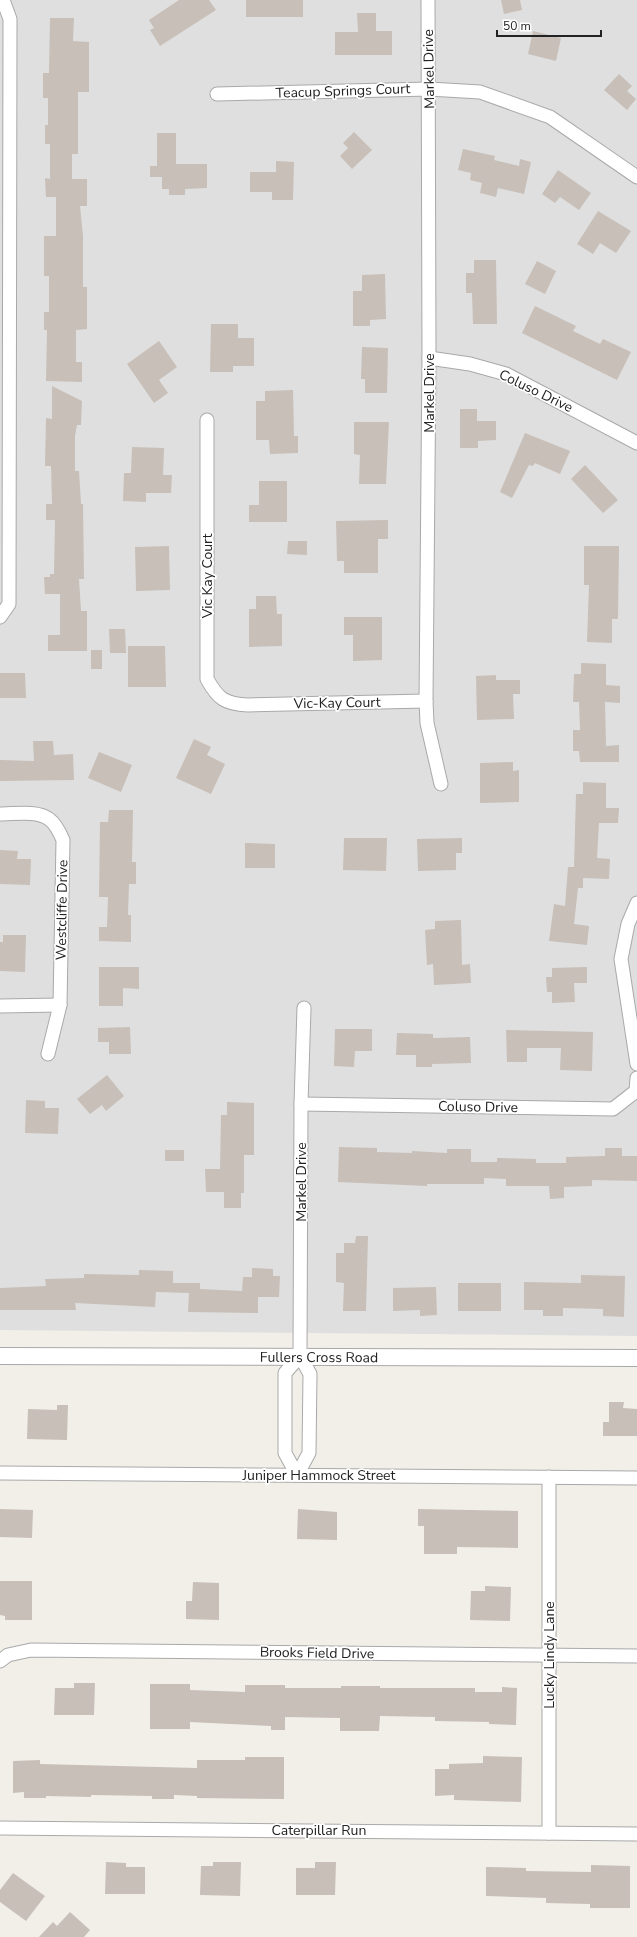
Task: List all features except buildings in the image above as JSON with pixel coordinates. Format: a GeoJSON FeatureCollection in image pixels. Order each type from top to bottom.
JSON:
{"type":"FeatureCollection","features":[{"type":"Feature","properties":{"kind":"street"},"geometry":{"type":"LineString","coordinates":[[0,617],[9,604],[10,19],[3,0]]}},
{"type":"Feature","properties":{"kind":"street","name":"Markel Drive"},"geometry":{"type":"LineString","coordinates":[[428,0],[429,358],[426,701],[428,723],[442,784]]}},
{"type":"Feature","properties":{"kind":"street","name":"Teacup Springs Court"},"geometry":{"type":"LineString","coordinates":[[217,94],[429,88],[480,92],[550,117],[637,177]]}},
{"type":"Feature","properties":{"kind":"street","name":"Coluso Drive"},"geometry":{"type":"LineString","coordinates":[[429,358],[470,364],[506,374],[637,443]]}},
{"type":"Feature","properties":{"kind":"street","name":"Vic Kay Court"},"geometry":{"type":"LineString","coordinates":[[207,420],[207,679],[216,695],[233,704],[248,705]]}},
{"type":"Feature","properties":{"kind":"street","name":"Vic-Kay Court"},"geometry":{"type":"LineString","coordinates":[[248,705],[426,701]]}},
{"type":"Feature","properties":{"kind":"street","name":"Westcliffe Drive"},"geometry":{"type":"LineString","coordinates":[[0,814],[35,814],[49,819],[57,828],[63,840],[60,1005],[48,1054]]}},
{"type":"Feature","properties":{"kind":"street"},"geometry":{"type":"LineString","coordinates":[[637,903],[628,924],[621,959],[637,1064]]}},
{"type":"Feature","properties":{"kind":"street"},"geometry":{"type":"LineString","coordinates":[[0,1006],[60,1005]]}},
{"type":"Feature","properties":{"kind":"street","name":"Markel Drive"},"geometry":{"type":"LineString","coordinates":[[300,1356],[301,1104],[304,1008]]}},
{"type":"Feature","properties":{"kind":"street","name":"Coluso Drive"},"geometry":{"type":"LineString","coordinates":[[301,1104],[614,1109],[636,1091],[637,1078]]}},
{"type":"Feature","properties":{"kind":"street","name":"Fullers Cross Road"},"geometry":{"type":"LineString","coordinates":[[0,1356],[637,1358]]}},
{"type":"Feature","properties":{"kind":"street"},"geometry":{"type":"LineString","coordinates":[[300,1356],[310,1374],[309,1453],[297,1475],[285,1453],[285,1373],[300,1356]]}},
{"type":"Feature","properties":{"kind":"street","name":"Juniper Hammock Street"},"geometry":{"type":"LineString","coordinates":[[0,1473],[637,1478]]}},
{"type":"Feature","properties":{"kind":"street","name":"Lucky Lindy Lane"},"geometry":{"type":"LineString","coordinates":[[549,1477],[549,1833]]}},
{"type":"Feature","properties":{"kind":"street","name":"Brooks Field Drive"},"geometry":{"type":"LineString","coordinates":[[0,1661],[8,1655],[31,1650],[637,1656]]}},
{"type":"Feature","properties":{"kind":"street","name":"Caterpillar Run"},"geometry":{"type":"LineString","coordinates":[[0,1828],[637,1834]]}},
{"type":"Feature","properties":{"kind":"shaded area"},"geometry":{"type":"Polygon","coordinates":[[[0,0],[637,0],[637,1336],[0,1330],[0,0]]]}}]}
